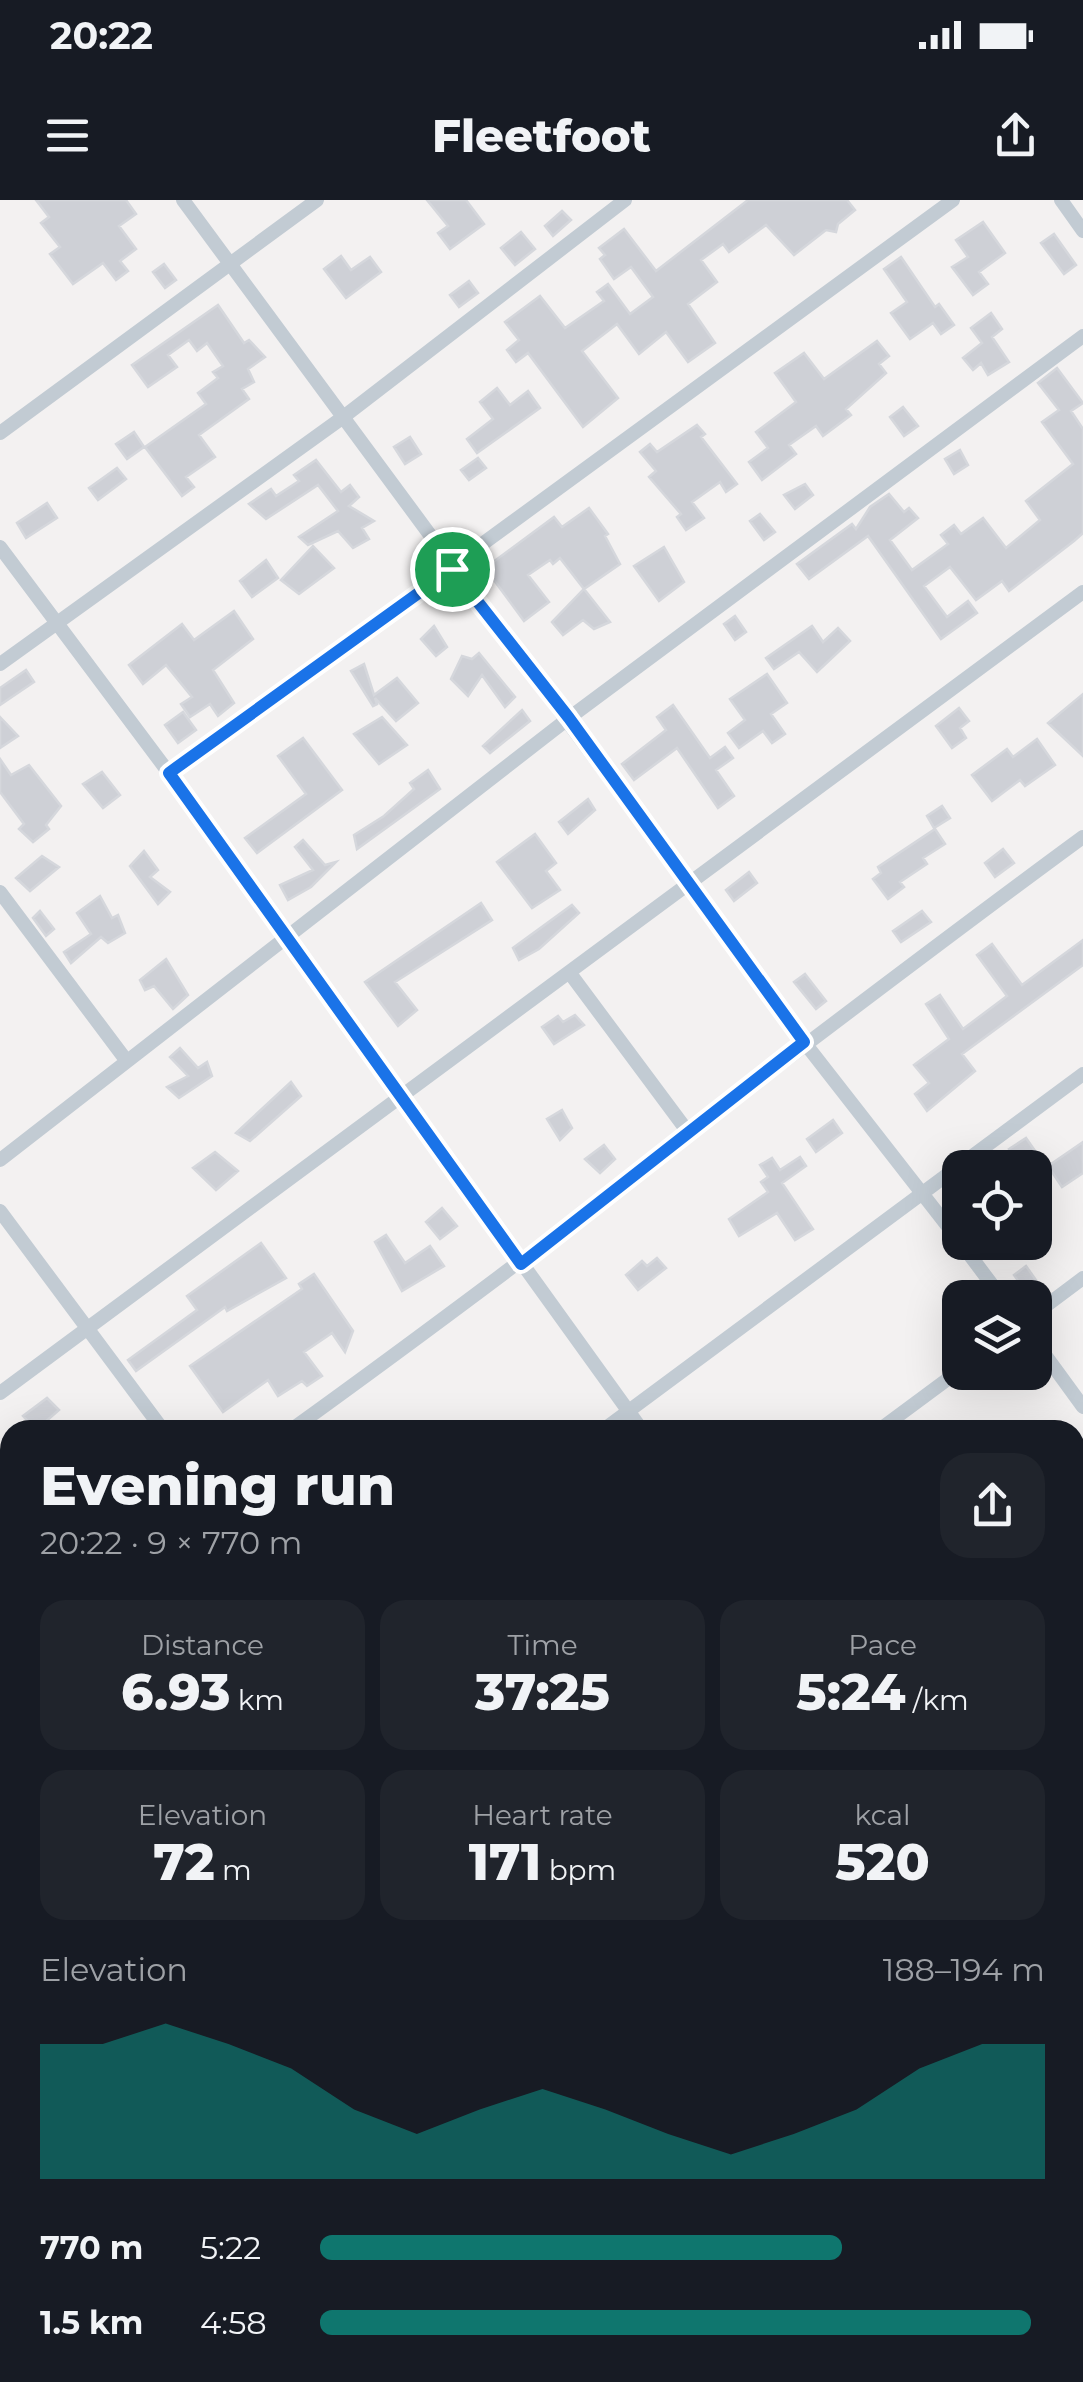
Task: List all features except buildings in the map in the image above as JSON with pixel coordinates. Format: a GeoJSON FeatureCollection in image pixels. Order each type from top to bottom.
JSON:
{"type":"FeatureCollection","features":[{"type":"Feature","properties":{"kind":"street"},"geometry":{"type":"LineString","coordinates":[[183,200],[452,569],[692,884],[804,1042],[942,1219]]}},
{"type":"Feature","properties":{"kind":"street"},"geometry":{"type":"LineString","coordinates":[[0,433],[317,200]]}},
{"type":"Feature","properties":{"kind":"street"},"geometry":{"type":"LineString","coordinates":[[0,664],[342,418],[624,200]]}},
{"type":"Feature","properties":{"kind":"street"},"geometry":{"type":"LineString","coordinates":[[169,773],[953,200]]}},
{"type":"Feature","properties":{"kind":"street"},"geometry":{"type":"LineString","coordinates":[[1061,200],[1083,230]]}},
{"type":"Feature","properties":{"kind":"street"},"geometry":{"type":"LineString","coordinates":[[0,1160],[286,934],[569,718],[1083,336]]}},
{"type":"Feature","properties":{"kind":"street"},"geometry":{"type":"LineString","coordinates":[[0,548],[169,773],[634,1420]]}},
{"type":"Feature","properties":{"kind":"street"},"geometry":{"type":"LineString","coordinates":[[0,1393],[1083,592]]}},
{"type":"Feature","properties":{"kind":"street"},"geometry":{"type":"LineString","coordinates":[[305,1420],[521,1264],[804,1042],[1083,836]]}},
{"type":"Feature","properties":{"kind":"street"},"geometry":{"type":"LineString","coordinates":[[0,892],[126,1060]]}},
{"type":"Feature","properties":{"kind":"street"},"geometry":{"type":"LineString","coordinates":[[569,972],[688,1132]]}},
{"type":"Feature","properties":{"kind":"street"},"geometry":{"type":"LineString","coordinates":[[616,1420],[1083,1074]]}},
{"type":"Feature","properties":{"kind":"street"},"geometry":{"type":"LineString","coordinates":[[0,1211],[155,1420]]}},
{"type":"Feature","properties":{"kind":"street"},"geometry":{"type":"LineString","coordinates":[[1052,1301],[1083,1278]]}},
{"type":"Feature","properties":{"kind":"street"},"geometry":{"type":"LineString","coordinates":[[1052,1365],[1083,1408]]}},
{"type":"Feature","properties":{"kind":"street"},"geometry":{"type":"LineString","coordinates":[[892,1420],[942,1383]]}},
{"type":"Feature","properties":{"kind":"route"},"geometry":{"type":"LineString","coordinates":[[452,569],[569,718],[804,1042],[521,1264],[169,773],[452,569]]}}]}
